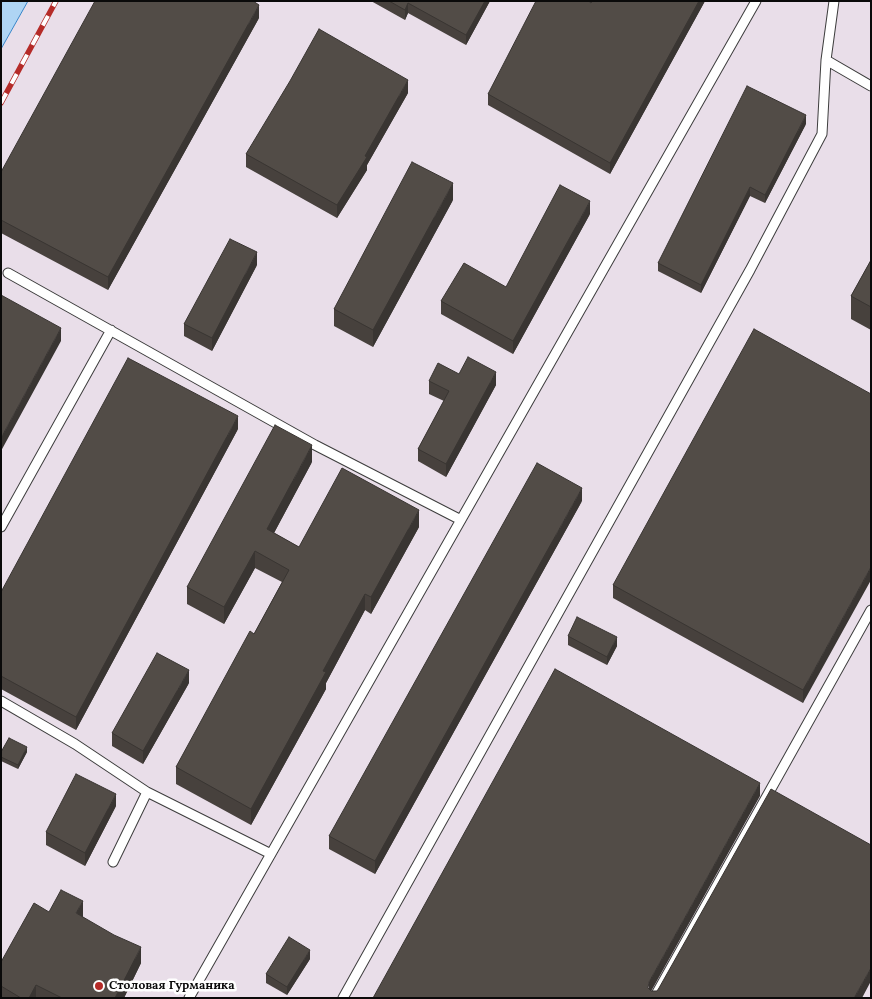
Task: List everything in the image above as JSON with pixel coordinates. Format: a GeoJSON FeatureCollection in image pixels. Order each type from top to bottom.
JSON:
{"type":"FeatureCollection","features":[{"type":"Feature","properties":{"kind":"lane"},"geometry":{"type":"LineString","coordinates":[[189,998],[756,1]]}},
{"type":"Feature","properties":{"kind":"lane"},"geometry":{"type":"LineString","coordinates":[[343,998],[750,270],[822,134],[826,60],[834,1]]}},
{"type":"Feature","properties":{"kind":"lane"},"geometry":{"type":"LineString","coordinates":[[826,60],[871,86]]}},
{"type":"Feature","properties":{"kind":"lane"},"geometry":{"type":"LineString","coordinates":[[8,273],[315,445],[461,520]]}},
{"type":"Feature","properties":{"kind":"lane"},"geometry":{"type":"LineString","coordinates":[[1,526],[111,330]]}},
{"type":"Feature","properties":{"kind":"lane"},"geometry":{"type":"LineString","coordinates":[[654,998],[871,610]]}},
{"type":"Feature","properties":{"kind":"lane"},"geometry":{"type":"LineString","coordinates":[[1,701],[75,744],[147,792],[271,854]]}},
{"type":"Feature","properties":{"kind":"lane"},"geometry":{"type":"LineString","coordinates":[[113,862],[147,792]]}},
{"type":"Feature","properties":{"kind":"shaded area"},"geometry":{"type":"Polygon","coordinates":[[[28,1],[871,1],[871,998],[1,998],[1,49],[28,1]]]}},
{"type":"Feature","properties":{"kind":"water"},"geometry":{"type":"Polygon","coordinates":[[[1,1],[28,1],[1,49],[1,1]]]}},
{"type":"Feature","properties":{"kind":"building"},"geometry":{"type":"Polygon","coordinates":[[[95,1],[253,1],[259,5],[108,277],[1,220],[1,172],[95,1]]]}},
{"type":"Feature","properties":{"kind":"building"},"geometry":{"type":"Polygon","coordinates":[[[389,1],[485,1],[466,35],[408,3],[405,10],[389,1]]]}},
{"type":"Feature","properties":{"kind":"building"},"geometry":{"type":"Polygon","coordinates":[[[536,1],[588,1],[591,3],[592,1],[699,1],[610,163],[488,94],[536,1]]]}},
{"type":"Feature","properties":{"kind":"building"},"geometry":{"type":"Polygon","coordinates":[[[319,29],[408,80],[365,156],[367,157],[337,205],[246,154],[319,29]]]}},
{"type":"Feature","properties":{"kind":"building"},"geometry":{"type":"Polygon","coordinates":[[[747,86],[806,115],[765,195],[750,187],[701,285],[658,263],[747,86]]]}},
{"type":"Feature","properties":{"kind":"building"},"geometry":{"type":"Polygon","coordinates":[[[412,162],[453,183],[373,330],[334,309],[412,162]]]}},
{"type":"Feature","properties":{"kind":"building"},"geometry":{"type":"Polygon","coordinates":[[[560,185],[590,201],[513,341],[441,301],[464,263],[506,287],[560,185]]]}},
{"type":"Feature","properties":{"kind":"building"},"geometry":{"type":"Polygon","coordinates":[[[230,239],[257,252],[212,338],[184,324],[230,239]]]}},
{"type":"Feature","properties":{"kind":"building"},"geometry":{"type":"Polygon","coordinates":[[[871,260],[871,307],[851,296],[871,260]]]}},
{"type":"Feature","properties":{"kind":"building"},"geometry":{"type":"Polygon","coordinates":[[[1,295],[61,328],[1,438],[1,295]]]}},
{"type":"Feature","properties":{"kind":"building"},"geometry":{"type":"Polygon","coordinates":[[[754,329],[871,394],[871,567],[803,690],[613,585],[754,329]]]}},
{"type":"Feature","properties":{"kind":"building"},"geometry":{"type":"Polygon","coordinates":[[[468,357],[496,372],[446,464],[418,449],[449,391],[429,381],[438,363],[459,374],[468,357]]]}},
{"type":"Feature","properties":{"kind":"building"},"geometry":{"type":"Polygon","coordinates":[[[128,358],[238,416],[76,717],[1,676],[1,592],[128,358]]]}},
{"type":"Feature","properties":{"kind":"building"},"geometry":{"type":"Polygon","coordinates":[[[275,425],[312,445],[267,529],[299,547],[342,468],[419,510],[371,597],[365,594],[323,671],[326,672],[251,809],[176,767],[250,631],[254,634],[289,570],[255,551],[224,607],[187,587],[275,425]]]}},
{"type":"Feature","properties":{"kind":"building"},"geometry":{"type":"Polygon","coordinates":[[[537,463],[582,488],[375,861],[329,836],[537,463]]]}},
{"type":"Feature","properties":{"kind":"building"},"geometry":{"type":"Polygon","coordinates":[[[577,617],[617,637],[607,657],[568,636],[577,617]]]}},
{"type":"Feature","properties":{"kind":"building"},"geometry":{"type":"Polygon","coordinates":[[[157,653],[189,670],[143,751],[112,733],[157,653]]]}},
{"type":"Feature","properties":{"kind":"building"},"geometry":{"type":"Polygon","coordinates":[[[555,669],[760,783],[649,982],[648,988],[651,991],[657,991],[659,988],[771,789],[871,845],[871,968],[854,998],[373,998],[555,669]]]}},
{"type":"Feature","properties":{"kind":"building"},"geometry":{"type":"Polygon","coordinates":[[[9,738],[27,747],[18,765],[1,757],[1,752],[9,738]]]}},
{"type":"Feature","properties":{"kind":"building"},"geometry":{"type":"Polygon","coordinates":[[[76,774],[116,794],[85,853],[46,832],[76,774]]]}},
{"type":"Feature","properties":{"kind":"building"},"geometry":{"type":"Polygon","coordinates":[[[61,890],[83,901],[76,913],[114,935],[141,947],[115,998],[62,998],[36,985],[29,998],[21,998],[1,986],[1,962],[34,903],[49,912],[61,890]]]}},
{"type":"Feature","properties":{"kind":"building"},"geometry":{"type":"Polygon","coordinates":[[[289,937],[310,950],[287,987],[266,974],[289,937]]]}},
{"type":"Feature","properties":{"kind":"railway"},"geometry":{"type":"LineString","coordinates":[[1,103],[56,1]]}},
{"type":"Feature","properties":{"kind":"place","name":"Столовая Гурманика"},"geometry":{"type":"Point","coordinates":[99,986]}}]}
